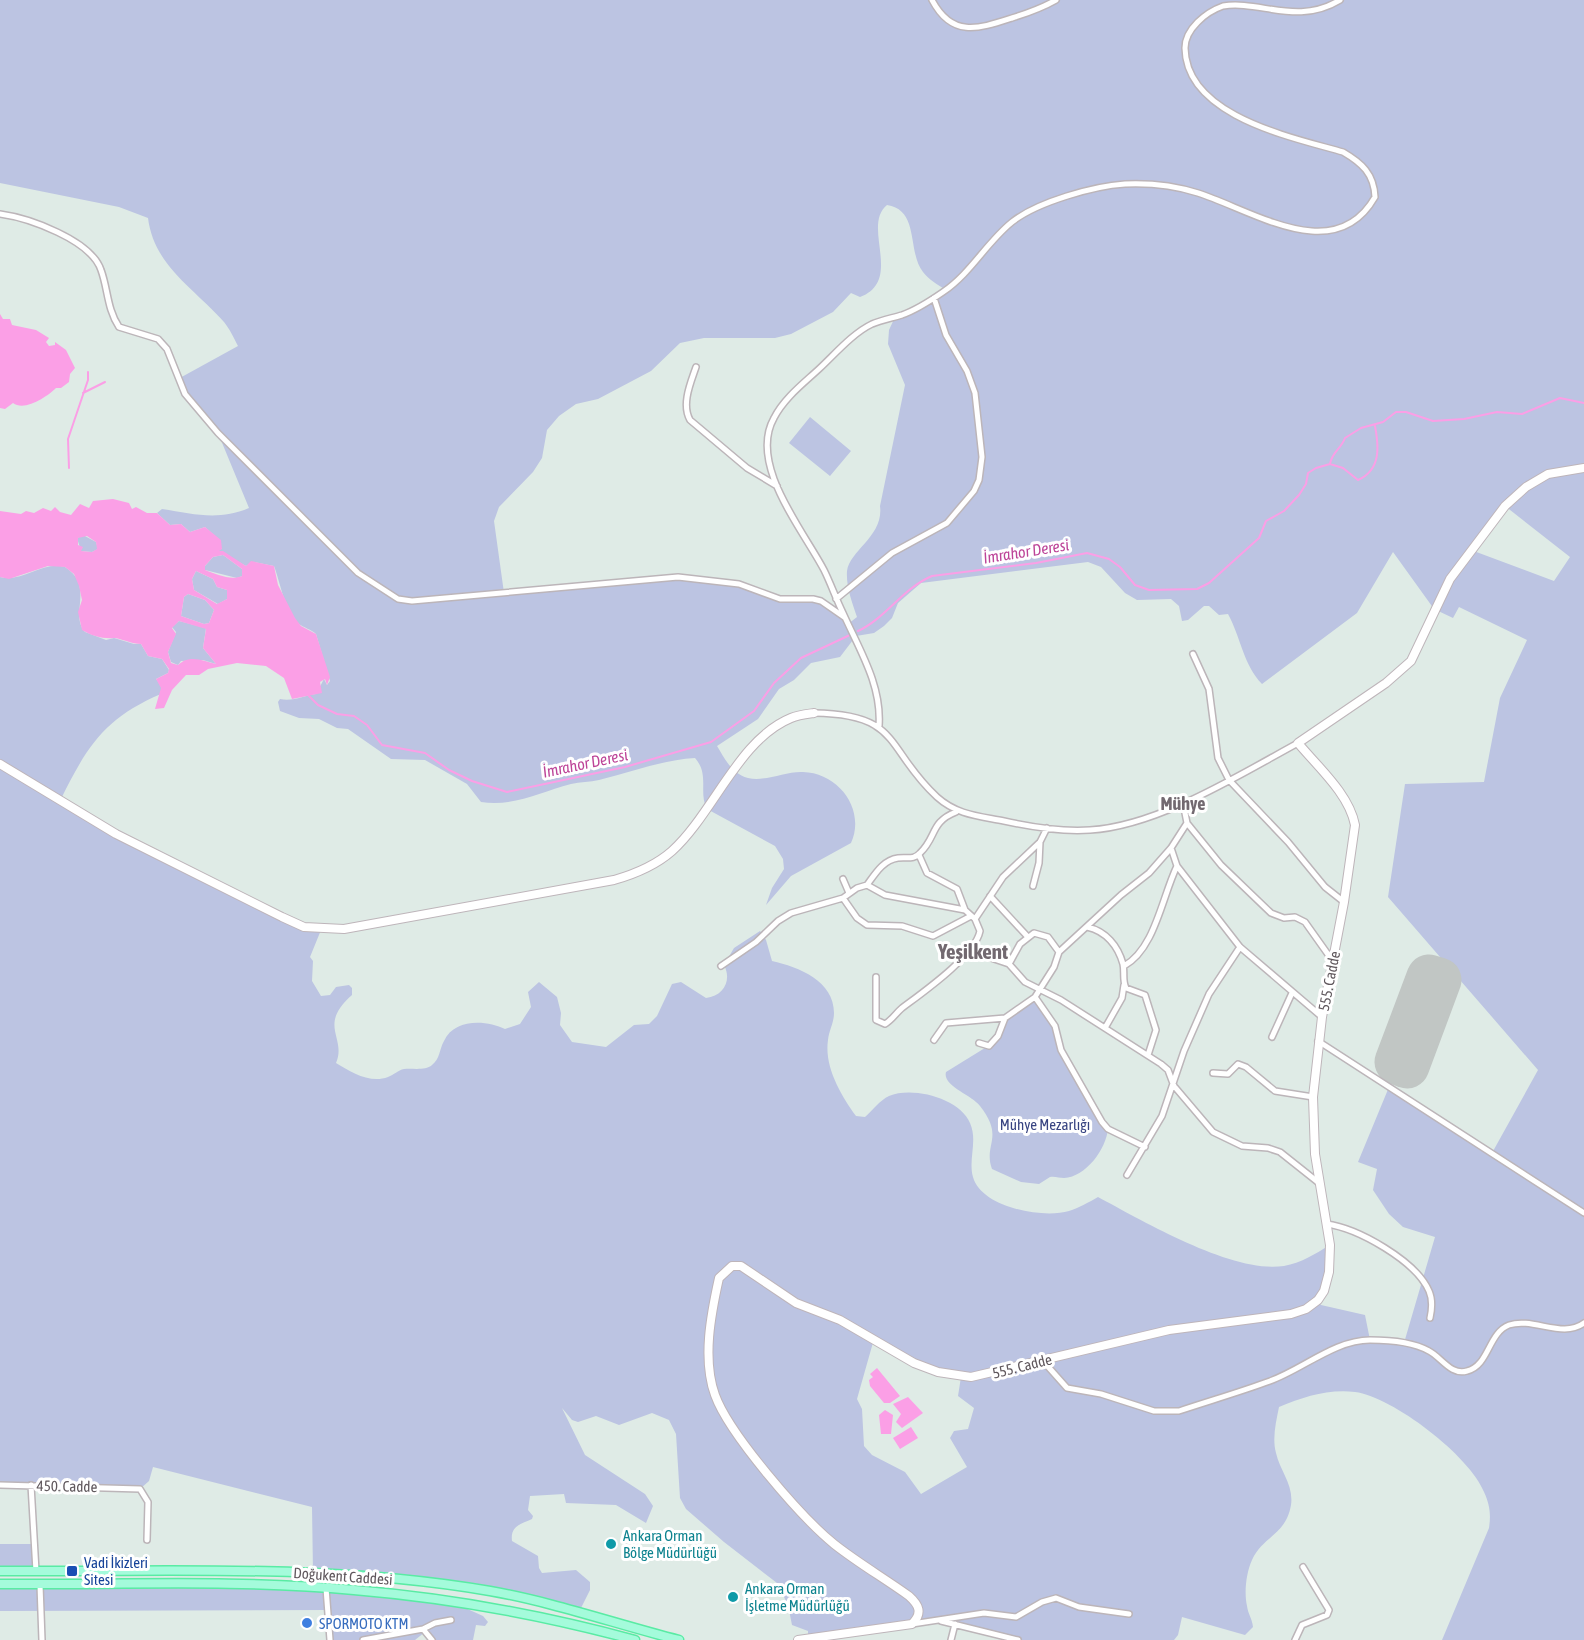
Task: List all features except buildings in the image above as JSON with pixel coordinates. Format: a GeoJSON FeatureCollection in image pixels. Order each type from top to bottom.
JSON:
{"type":"FeatureCollection","features":[{"type":"Feature","properties":{"kind":"main road","name":"Doğukent Caddesi"},"geometry":{"type":"LineString","coordinates":[[0,1571],[313,1572],[405,1581],[540,1600],[578,1614],[679,1640]]}},
{"type":"Feature","properties":{"kind":"main road","name":"Doğukent Caddesi"},"geometry":{"type":"LineString","coordinates":[[0,1584],[326,1588],[482,1605],[635,1640]]}},
{"type":"Feature","properties":{"kind":"street"},"geometry":{"type":"LineString","coordinates":[[932,0],[939,14],[956,26],[979,28],[1043,8],[1056,0]]}},
{"type":"Feature","properties":{"kind":"street"},"geometry":{"type":"LineString","coordinates":[[879,726],[880,718],[869,666],[824,570],[800,532],[771,472],[766,447],[773,419],[790,396],[870,325],[905,314],[934,298],[960,279],[1012,222],[1032,209],[1088,192],[1125,184],[1196,192],[1285,225],[1314,232],[1332,232],[1360,219],[1375,197],[1370,174],[1357,160],[1343,153],[1245,121],[1218,104],[1196,83],[1186,62],[1185,42],[1195,24],[1224,6],[1251,5],[1313,11],[1340,0]]}},
{"type":"Feature","properties":{"kind":"street"},"geometry":{"type":"LineString","coordinates":[[0,214],[39,225],[92,253],[102,272],[109,305],[119,327],[158,339],[168,349],[185,394],[218,433],[358,573],[398,599],[412,601],[678,577],[739,584],[780,599],[813,599],[821,601],[845,618]]}},
{"type":"Feature","properties":{"kind":"street"},"geometry":{"type":"LineString","coordinates":[[836,599],[892,553],[947,523],[974,491],[979,480],[982,457],[975,393],[967,370],[946,335],[934,298]]}},
{"type":"Feature","properties":{"kind":"street"},"geometry":{"type":"LineString","coordinates":[[696,367],[688,391],[687,408],[690,420],[747,468],[778,487]]}},
{"type":"Feature","properties":{"kind":"street"},"geometry":{"type":"LineString","coordinates":[[721,966],[756,942],[778,921],[791,913],[843,898],[867,885],[881,867],[890,861],[911,859],[919,855],[934,826],[946,816],[956,812],[1047,828],[1088,831],[1108,828],[1183,803],[1298,743],[1386,683],[1411,661],[1450,579],[1505,506],[1526,488],[1548,474],[1584,468]]}},
{"type":"Feature","properties":{"kind":"street"},"geometry":{"type":"LineString","coordinates":[[1193,654],[1209,689],[1218,758],[1229,780],[1288,842],[1325,887],[1344,902]]}},
{"type":"Feature","properties":{"kind":"street"},"geometry":{"type":"LineString","coordinates":[[0,764],[116,834],[304,927],[344,929],[614,880],[633,874],[670,853],[687,835],[750,750],[771,731],[791,718],[814,713],[838,713],[879,726],[894,740],[924,782],[956,812]]}},
{"type":"Feature","properties":{"kind":"street","name":"555. Cadde"},"geometry":{"type":"LineString","coordinates":[[912,1624],[918,1618],[917,1603],[833,1543],[762,1467],[723,1412],[715,1395],[709,1356],[719,1278],[732,1266],[741,1266],[796,1303],[840,1320],[914,1362],[938,1372],[971,1377],[1169,1330],[1292,1314],[1306,1309],[1324,1291],[1329,1272],[1326,1224],[1319,1183],[1313,1097],[1318,1041],[1344,902],[1355,825],[1352,812],[1298,743]]}},
{"type":"Feature","properties":{"kind":"street"},"geometry":{"type":"LineString","coordinates":[[1183,803],[1187,823],[1221,865],[1271,913],[1284,918],[1295,917],[1305,922],[1332,960]]}},
{"type":"Feature","properties":{"kind":"street"},"geometry":{"type":"LineString","coordinates":[[979,1043],[989,1046],[993,1042],[1005,1018],[1035,997],[1054,967],[1059,952],[1121,895],[1149,873],[1171,848],[1187,823]]}},
{"type":"Feature","properties":{"kind":"street"},"geometry":{"type":"LineString","coordinates":[[1033,886],[1039,863],[1040,842],[1047,828]]}},
{"type":"Feature","properties":{"kind":"street"},"geometry":{"type":"LineString","coordinates":[[843,898],[857,918],[867,925],[902,927],[933,936],[973,918],[1013,864],[1040,842]]}},
{"type":"Feature","properties":{"kind":"street"},"geometry":{"type":"LineString","coordinates":[[1171,848],[1177,866],[1240,947],[1322,1017]]}},
{"type":"Feature","properties":{"kind":"street"},"geometry":{"type":"LineString","coordinates":[[876,977],[876,1020],[885,1024],[904,1006],[923,995],[974,948],[980,932],[973,918],[965,910],[962,895],[957,889],[927,873],[919,855]]}},
{"type":"Feature","properties":{"kind":"street"},"geometry":{"type":"LineString","coordinates":[[1124,966],[1137,955],[1156,925],[1162,901],[1177,866]]}},
{"type":"Feature","properties":{"kind":"street"},"geometry":{"type":"LineString","coordinates":[[843,879],[849,893]]}},
{"type":"Feature","properties":{"kind":"street"},"geometry":{"type":"LineString","coordinates":[[867,885],[885,895],[965,910]]}},
{"type":"Feature","properties":{"kind":"street"},"geometry":{"type":"LineString","coordinates":[[990,896],[1027,936]]}},
{"type":"Feature","properties":{"kind":"street"},"geometry":{"type":"LineString","coordinates":[[1087,927],[1106,934],[1124,966],[1122,998],[1105,1028]]}},
{"type":"Feature","properties":{"kind":"street"},"geometry":{"type":"LineString","coordinates":[[1009,964],[1027,936],[1041,933],[1053,941],[1059,952]]}},
{"type":"Feature","properties":{"kind":"street"},"geometry":{"type":"LineString","coordinates":[[1127,1176],[1146,1147],[1174,1086],[1184,1051],[1209,994],[1240,947]]}},
{"type":"Feature","properties":{"kind":"street"},"geometry":{"type":"LineString","coordinates":[[974,948],[985,956],[1009,964],[1025,982],[1061,1000],[1168,1070],[1174,1086],[1213,1132],[1242,1146],[1268,1148],[1281,1152],[1319,1183]]}},
{"type":"Feature","properties":{"kind":"street"},"geometry":{"type":"LineString","coordinates":[[1124,985],[1131,991],[1143,993],[1149,1003],[1155,1030],[1148,1055]]}},
{"type":"Feature","properties":{"kind":"street"},"geometry":{"type":"LineString","coordinates":[[1272,1037],[1292,993]]}},
{"type":"Feature","properties":{"kind":"street"},"geometry":{"type":"LineString","coordinates":[[1035,997],[1055,1026],[1061,1050],[1102,1122],[1108,1129],[1146,1147]]}},
{"type":"Feature","properties":{"kind":"street"},"geometry":{"type":"LineString","coordinates":[[934,1040],[945,1023],[1005,1018]]}},
{"type":"Feature","properties":{"kind":"street"},"geometry":{"type":"LineString","coordinates":[[1318,1041],[1584,1213]]}},
{"type":"Feature","properties":{"kind":"street"},"geometry":{"type":"LineString","coordinates":[[1213,1073],[1228,1074],[1238,1064],[1246,1067],[1275,1091],[1313,1097]]}},
{"type":"Feature","properties":{"kind":"street"},"geometry":{"type":"LineString","coordinates":[[1326,1224],[1357,1232],[1399,1259],[1429,1291],[1432,1305],[1430,1318]]}},
{"type":"Feature","properties":{"kind":"street"},"geometry":{"type":"LineString","coordinates":[[1043,1361],[1067,1388],[1101,1394],[1132,1406],[1164,1412],[1179,1411],[1270,1381],[1351,1342],[1369,1340],[1411,1345],[1429,1351],[1450,1368],[1465,1372],[1473,1369],[1481,1361],[1500,1331],[1509,1325],[1572,1329],[1584,1323]]}},
{"type":"Feature","properties":{"kind":"street","name":"450. Cadde"},"geometry":{"type":"LineString","coordinates":[[0,1485],[134,1487],[141,1489],[148,1502],[147,1540]]}},
{"type":"Feature","properties":{"kind":"street"},"geometry":{"type":"LineString","coordinates":[[31,1485],[36,1571]]}},
{"type":"Feature","properties":{"kind":"street"},"geometry":{"type":"LineString","coordinates":[[1295,1640],[1302,1625],[1327,1615],[1329,1610],[1303,1567]]}},
{"type":"Feature","properties":{"kind":"street"},"geometry":{"type":"LineString","coordinates":[[40,1585],[42,1640]]}},
{"type":"Feature","properties":{"kind":"street"},"geometry":{"type":"LineString","coordinates":[[326,1588],[330,1640]]}},
{"type":"Feature","properties":{"kind":"street"},"geometry":{"type":"LineString","coordinates":[[798,1640],[984,1612],[1016,1617],[1042,1602],[1056,1598],[1086,1608],[1129,1614]]}},
{"type":"Feature","properties":{"kind":"street"},"geometry":{"type":"LineString","coordinates":[[363,1640],[423,1629],[435,1623],[451,1620]]}},
{"type":"Feature","properties":{"kind":"street"},"geometry":{"type":"LineString","coordinates":[[939,1620],[1018,1640]]}},
{"type":"Feature","properties":{"kind":"street"},"geometry":{"type":"LineString","coordinates":[[951,1640],[955,1624]]}},
{"type":"Feature","properties":{"kind":"street"},"geometry":{"type":"LineString","coordinates":[[423,1629],[432,1640]]}},
{"type":"Feature","properties":{"kind":"street"},"geometry":{"type":"LineString","coordinates":[[818,1640],[828,1635]]}},
{"type":"Feature","properties":{"kind":"green space"},"geometry":{"type":"Polygon","coordinates":[[[0,0],[1584,0],[1584,1640],[1442,1640],[1489,1528],[1490,1519],[1486,1497],[1476,1478],[1463,1462],[1428,1430],[1409,1416],[1371,1396],[1345,1391],[1316,1395],[1279,1407],[1274,1442],[1290,1491],[1291,1505],[1284,1523],[1257,1552],[1250,1565],[1246,1595],[1253,1627],[1245,1635],[1182,1617],[1178,1635],[1174,1640],[1018,1640],[939,1620],[808,1637],[808,1631],[792,1625],[788,1605],[777,1583],[686,1509],[680,1498],[676,1434],[669,1420],[652,1413],[619,1425],[596,1416],[578,1422],[572,1420],[562,1408],[585,1455],[645,1494],[653,1506],[646,1523],[616,1505],[566,1503],[564,1494],[530,1496],[528,1510],[533,1516],[532,1519],[515,1528],[513,1532],[512,1541],[538,1556],[542,1573],[576,1570],[590,1582],[590,1590],[578,1614],[488,1591],[313,1572],[312,1507],[153,1467],[149,1481],[140,1489],[0,1485],[0,577],[16,577],[49,566],[65,567],[79,583],[79,617],[85,632],[106,640],[114,638],[141,644],[148,656],[162,659],[169,670],[168,673],[156,679],[161,685],[161,694],[141,703],[111,724],[88,750],[60,801],[282,917],[321,930],[310,957],[313,961],[312,981],[321,996],[330,995],[336,987],[349,985],[352,988],[352,995],[336,1015],[334,1023],[338,1046],[336,1063],[361,1076],[381,1079],[404,1069],[429,1067],[437,1060],[442,1044],[449,1034],[455,1028],[463,1025],[480,1023],[505,1029],[520,1024],[531,1007],[528,992],[539,982],[557,997],[561,1013],[560,1025],[572,1042],[606,1047],[634,1025],[649,1024],[657,1016],[672,984],[681,982],[706,998],[722,991],[727,982],[724,965],[734,948],[760,931],[766,940],[772,961],[793,967],[813,977],[828,992],[834,1013],[827,1050],[831,1070],[839,1090],[856,1116],[865,1117],[886,1098],[899,1093],[910,1092],[934,1096],[946,1101],[965,1114],[970,1123],[973,1136],[972,1170],[978,1187],[1000,1203],[1014,1208],[1029,1212],[1057,1213],[1073,1210],[1098,1197],[1189,1244],[1240,1262],[1263,1266],[1284,1266],[1296,1263],[1330,1245],[1330,1259],[1318,1300],[1321,1305],[1365,1315],[1370,1340],[1404,1343],[1435,1237],[1403,1227],[1389,1214],[1373,1190],[1377,1169],[1358,1162],[1389,1087],[1492,1153],[1538,1070],[1388,897],[1405,784],[1484,782],[1500,698],[1527,640],[1459,607],[1453,618],[1434,609],[1393,552],[1357,613],[1262,684],[1250,668],[1228,614],[1219,615],[1209,606],[1204,606],[1188,620],[1182,621],[1179,606],[1171,599],[1137,600],[1125,593],[1101,567],[1088,562],[921,583],[898,603],[892,618],[884,626],[874,633],[856,636],[840,657],[811,663],[794,680],[779,689],[758,719],[717,746],[730,765],[742,776],[755,779],[796,772],[816,774],[838,786],[852,806],[855,831],[851,843],[791,876],[766,905],[772,888],[784,869],[783,859],[775,846],[707,809],[703,796],[702,771],[695,758],[671,761],[599,780],[571,784],[516,801],[481,802],[467,784],[425,760],[391,759],[348,729],[337,728],[319,719],[299,718],[280,711],[278,702],[280,699],[294,699],[316,694],[324,679],[327,685],[330,681],[316,634],[299,624],[294,618],[274,566],[254,562],[246,566],[219,551],[219,540],[205,527],[190,532],[181,524],[170,525],[157,513],[162,509],[216,515],[249,508],[218,433],[178,379],[238,346],[233,336],[224,322],[167,263],[158,250],[148,218],[119,207],[0,183],[0,0]],[[887,205],[880,214],[878,226],[881,266],[879,278],[873,289],[860,297],[851,293],[833,312],[791,334],[775,338],[704,338],[680,343],[651,371],[598,399],[576,404],[559,416],[547,430],[542,458],[533,472],[499,507],[494,521],[504,593],[678,577],[739,584],[771,597],[813,599],[835,610],[848,624],[857,617],[848,589],[847,571],[849,563],[872,534],[880,517],[880,506],[905,385],[888,344],[889,330],[895,317],[946,290],[923,272],[915,254],[909,223],[897,208],[887,205]],[[1505,506],[1471,550],[1554,581],[1570,557],[1505,506]],[[874,1339],[857,1399],[862,1409],[864,1446],[872,1455],[905,1472],[921,1494],[967,1467],[950,1438],[954,1431],[968,1429],[974,1408],[958,1396],[961,1377],[938,1372],[874,1339]]]}},
{"type":"Feature","properties":{"kind":"green space"},"geometry":{"type":"Polygon","coordinates":[[[810,417],[851,451],[830,476],[789,443],[810,417]]]}},
{"type":"Feature","properties":{"kind":"green space"},"geometry":{"type":"Polygon","coordinates":[[[83,535],[96,542],[98,549],[92,552],[81,551],[77,538],[83,535]]]}},
{"type":"Feature","properties":{"kind":"green space"},"geometry":{"type":"Polygon","coordinates":[[[223,555],[242,569],[242,576],[237,578],[205,570],[205,566],[213,557],[223,555]]]}},
{"type":"Feature","properties":{"kind":"green space"},"geometry":{"type":"Polygon","coordinates":[[[196,571],[213,579],[217,587],[227,590],[227,599],[218,604],[194,590],[192,579],[196,571]]]}},
{"type":"Feature","properties":{"kind":"green space"},"geometry":{"type":"Polygon","coordinates":[[[188,594],[205,600],[214,610],[209,623],[204,624],[181,616],[184,597],[188,594]]]}},
{"type":"Feature","properties":{"kind":"green space"},"geometry":{"type":"Polygon","coordinates":[[[179,621],[206,628],[203,648],[216,664],[203,660],[181,661],[178,665],[171,662],[168,652],[176,632],[172,627],[179,621]]]}},
{"type":"Feature","properties":{"kind":"green space","name":"Mühye Mezarlığı"},"geometry":{"type":"Polygon","coordinates":[[[1035,997],[1055,1026],[1058,1042],[1108,1129],[1099,1153],[1080,1173],[1064,1178],[1050,1177],[1039,1184],[1021,1182],[992,1169],[990,1153],[992,1133],[987,1117],[976,1102],[948,1082],[946,1077],[946,1072],[993,1043],[1005,1018],[1035,997]]]}},
{"type":"Feature","properties":{"kind":"green space"},"geometry":{"type":"Polygon","coordinates":[[[0,1544],[35,1544],[36,1571],[0,1571],[0,1544]]]}},
{"type":"Feature","properties":{"kind":"green space"},"geometry":{"type":"Polygon","coordinates":[[[0,1585],[326,1588],[463,1607],[483,1616],[488,1622],[485,1626],[476,1625],[473,1640],[432,1640],[425,1632],[415,1640],[330,1640],[327,1610],[0,1611],[0,1585]]]}},
{"type":"Feature","properties":{"kind":"shaded area"},"geometry":{"type":"Polygon","coordinates":[[[0,314],[3,319],[10,319],[12,325],[36,330],[49,338],[46,342],[49,346],[55,345],[55,342],[66,350],[75,368],[70,374],[69,382],[30,404],[24,406],[13,403],[5,409],[0,408],[0,314]]]}},
{"type":"Feature","properties":{"kind":"shaded area"},"geometry":{"type":"Polygon","coordinates":[[[113,499],[129,503],[132,509],[136,507],[147,513],[157,513],[170,525],[181,524],[190,532],[205,527],[221,540],[222,549],[219,551],[223,551],[246,566],[251,561],[274,566],[278,585],[295,618],[301,626],[316,634],[330,677],[327,685],[325,679],[320,682],[322,693],[292,699],[284,678],[266,666],[237,663],[208,669],[199,675],[186,675],[172,690],[164,708],[155,709],[161,688],[156,679],[168,673],[169,669],[162,659],[148,656],[141,644],[116,638],[98,637],[82,630],[78,612],[82,600],[74,574],[65,567],[48,566],[9,579],[0,577],[0,511],[21,514],[26,511],[34,513],[43,508],[51,511],[55,507],[60,512],[71,515],[80,504],[89,508],[93,501],[113,499]],[[87,536],[78,538],[78,545],[83,547],[81,551],[92,552],[97,549],[96,542],[87,536]],[[223,555],[213,557],[205,566],[205,570],[228,577],[242,576],[242,569],[223,555]],[[196,571],[192,579],[194,590],[217,604],[227,599],[227,590],[217,587],[213,579],[196,571]],[[188,594],[184,597],[181,616],[204,624],[209,623],[214,610],[205,600],[188,594]],[[179,621],[172,628],[176,634],[168,652],[171,663],[178,665],[192,659],[216,664],[203,648],[206,629],[179,621]]]}},
{"type":"Feature","properties":{"kind":"shaded area"},"geometry":{"type":"Polygon","coordinates":[[[877,1368],[900,1396],[890,1403],[884,1403],[870,1386],[869,1380],[873,1377],[870,1374],[877,1368]]]}},
{"type":"Feature","properties":{"kind":"shaded area"},"geometry":{"type":"Polygon","coordinates":[[[908,1397],[923,1413],[902,1428],[896,1422],[901,1414],[893,1404],[908,1397]]]}},
{"type":"Feature","properties":{"kind":"shaded area"},"geometry":{"type":"Polygon","coordinates":[[[885,1410],[893,1415],[891,1434],[881,1434],[879,1415],[885,1410]]]}},
{"type":"Feature","properties":{"kind":"shaded area"},"geometry":{"type":"Polygon","coordinates":[[[911,1427],[918,1438],[900,1449],[893,1438],[911,1427]]]}},
{"type":"Feature","properties":{"kind":"waterway"},"geometry":{"type":"LineString","coordinates":[[69,468],[68,439],[88,380],[88,372]]}},
{"type":"Feature","properties":{"kind":"waterway"},"geometry":{"type":"LineString","coordinates":[[83,393],[105,382]]}},
{"type":"Feature","properties":{"kind":"waterway","name":"İmrahor Deresi"},"geometry":{"type":"LineString","coordinates":[[858,631],[877,619],[912,588],[932,576],[1036,563],[1087,553],[1109,559],[1120,567],[1135,585],[1149,590],[1197,589],[1209,583],[1259,538],[1266,521],[1284,511],[1299,495],[1306,484],[1308,473],[1330,464],[1345,438],[1361,428],[1383,422],[1396,412],[1406,412],[1433,421],[1464,419],[1497,412],[1522,414],[1560,398],[1584,403]]}},
{"type":"Feature","properties":{"kind":"waterway","name":"İmrahor Deresi"},"geometry":{"type":"LineString","coordinates":[[1330,464],[1343,468],[1358,480],[1365,476],[1375,464],[1377,457],[1375,426]]}},
{"type":"Feature","properties":{"kind":"waterway","name":"İmrahor Deresi"},"geometry":{"type":"LineString","coordinates":[[309,696],[318,705],[337,714],[354,716],[367,725],[382,745],[425,753],[449,770],[472,781],[507,792],[625,767],[711,742],[754,711],[774,683],[801,658],[852,634]]}},
{"type":"Feature","properties":{"kind":"runway"},"geometry":{"type":"LineString","coordinates":[[1429,977],[1439,980],[1407,1066],[1397,1062],[1429,977]]}},
{"type":"Feature","properties":{"kind":"place","name":"Ankara Orman Bölge Müdürlüğü"},"geometry":{"type":"Point","coordinates":[611,1544]}},
{"type":"Feature","properties":{"kind":"place","name":"Vadi İkizleri Sitesi"},"geometry":{"type":"Point","coordinates":[72,1571]}},
{"type":"Feature","properties":{"kind":"place","name":"Ankara Orman İşletme Müdürlüğü"},"geometry":{"type":"Point","coordinates":[733,1597]}},
{"type":"Feature","properties":{"kind":"place","name":"SPORMOTO KTM"},"geometry":{"type":"Point","coordinates":[307,1623]}},
{"type":"Feature","properties":{"kind":"district","name":"Mühye"},"geometry":{"type":"Point","coordinates":[1183,803]}},
{"type":"Feature","properties":{"kind":"district","name":"Yeşilkent"},"geometry":{"type":"Point","coordinates":[973,951]}}]}
